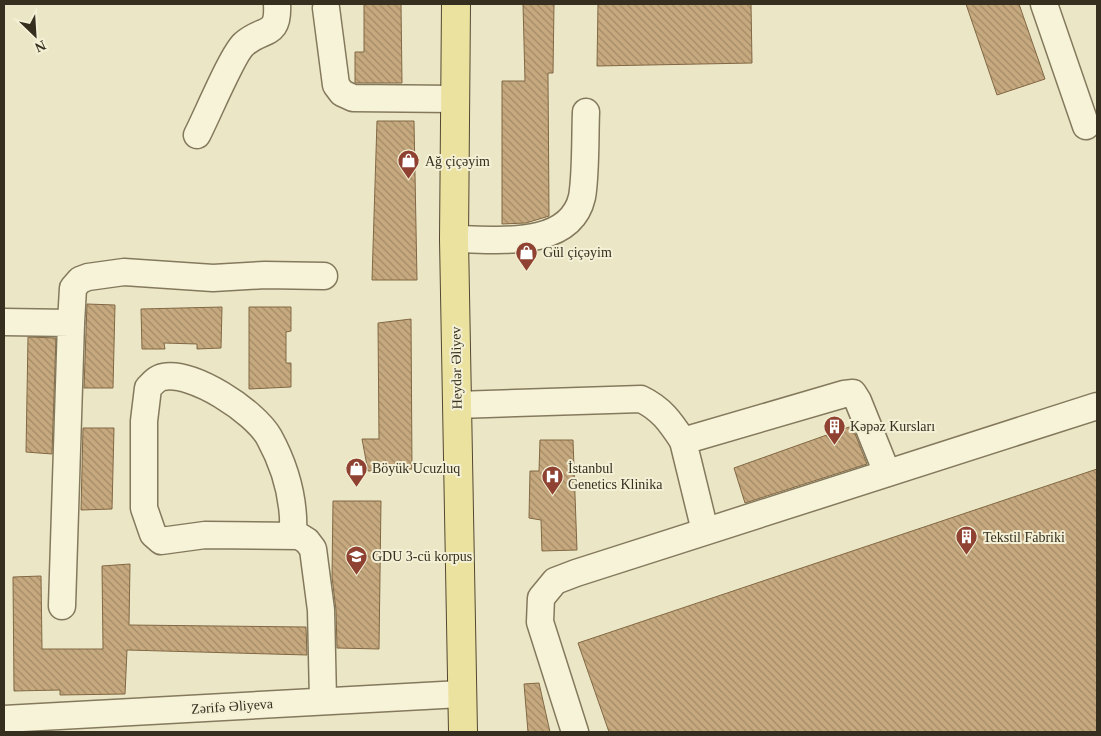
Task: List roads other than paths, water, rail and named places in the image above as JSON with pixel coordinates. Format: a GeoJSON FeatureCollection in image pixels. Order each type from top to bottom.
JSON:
{"type":"FeatureCollection","features":[{"type":"Feature","properties":{"kind":"main road","name":"Heydər Əliyev"},"geometry":{"type":"LineString","coordinates":[[456,4],[454,239],[463,732]]}},
{"type":"Feature","properties":{"kind":"street"},"geometry":{"type":"LineString","coordinates":[[197,135],[243,44],[274,27],[278,19],[277,4]]}},
{"type":"Feature","properties":{"kind":"street"},"geometry":{"type":"LineString","coordinates":[[1044,4],[1086,126]]}},
{"type":"Feature","properties":{"kind":"street"},"geometry":{"type":"LineString","coordinates":[[326,8],[336,85],[342,94],[353,98],[455,99]]}},
{"type":"Feature","properties":{"kind":"street"},"geometry":{"type":"LineString","coordinates":[[454,239],[523,239],[555,232],[571,218],[582,198],[586,112]]}},
{"type":"Feature","properties":{"kind":"street"},"geometry":{"type":"LineString","coordinates":[[62,606],[73,288],[80,280],[88,277],[124,272],[213,278],[265,275],[324,276]]}},
{"type":"Feature","properties":{"kind":"street"},"geometry":{"type":"LineString","coordinates":[[4,322],[71,323]]}},
{"type":"Feature","properties":{"kind":"street"},"geometry":{"type":"LineString","coordinates":[[293,536],[294,513],[288,484],[278,456],[267,434],[227,398],[199,383],[171,376],[160,377],[148,388],[144,421],[144,508],[154,534],[161,541],[205,535],[293,536],[308,541],[313,549],[321,610],[323,700]]}},
{"type":"Feature","properties":{"kind":"street"},"geometry":{"type":"LineString","coordinates":[[683,441],[852,393],[858,401],[887,474]]}},
{"type":"Feature","properties":{"kind":"street"},"geometry":{"type":"LineString","coordinates":[[457,405],[642,399],[656,406],[667,417],[683,441],[705,531]]}},
{"type":"Feature","properties":{"kind":"street"},"geometry":{"type":"LineString","coordinates":[[575,732],[540,622],[540,598],[555,581],[1097,406]]}},
{"type":"Feature","properties":{"kind":"street","name":"Zərifə Əliyeva"},"geometry":{"type":"LineString","coordinates":[[4,719],[92,724],[172,721],[323,700],[461,694]]}},
{"type":"Feature","properties":{"kind":"place","name":"Ağ çiçəyim"},"geometry":{"type":"Point","coordinates":[409,180]}},
{"type":"Feature","properties":{"kind":"place","name":"Gül çiçəyim"},"geometry":{"type":"Point","coordinates":[527,271]}},
{"type":"Feature","properties":{"kind":"place","name":"Kəpəz Kursları"},"geometry":{"type":"Point","coordinates":[834,445]}},
{"type":"Feature","properties":{"kind":"place","name":"Böyük Ucuzluq"},"geometry":{"type":"Point","coordinates":[356,487]}},
{"type":"Feature","properties":{"kind":"place","name":"İstanbul Genetics Klinika"},"geometry":{"type":"Point","coordinates":[552,495]}},
{"type":"Feature","properties":{"kind":"place","name":"Tekstil Fabriki"},"geometry":{"type":"Point","coordinates":[967,556]}},
{"type":"Feature","properties":{"kind":"place","name":"GDU 3-cü korpus"},"geometry":{"type":"Point","coordinates":[356,575]}}]}
